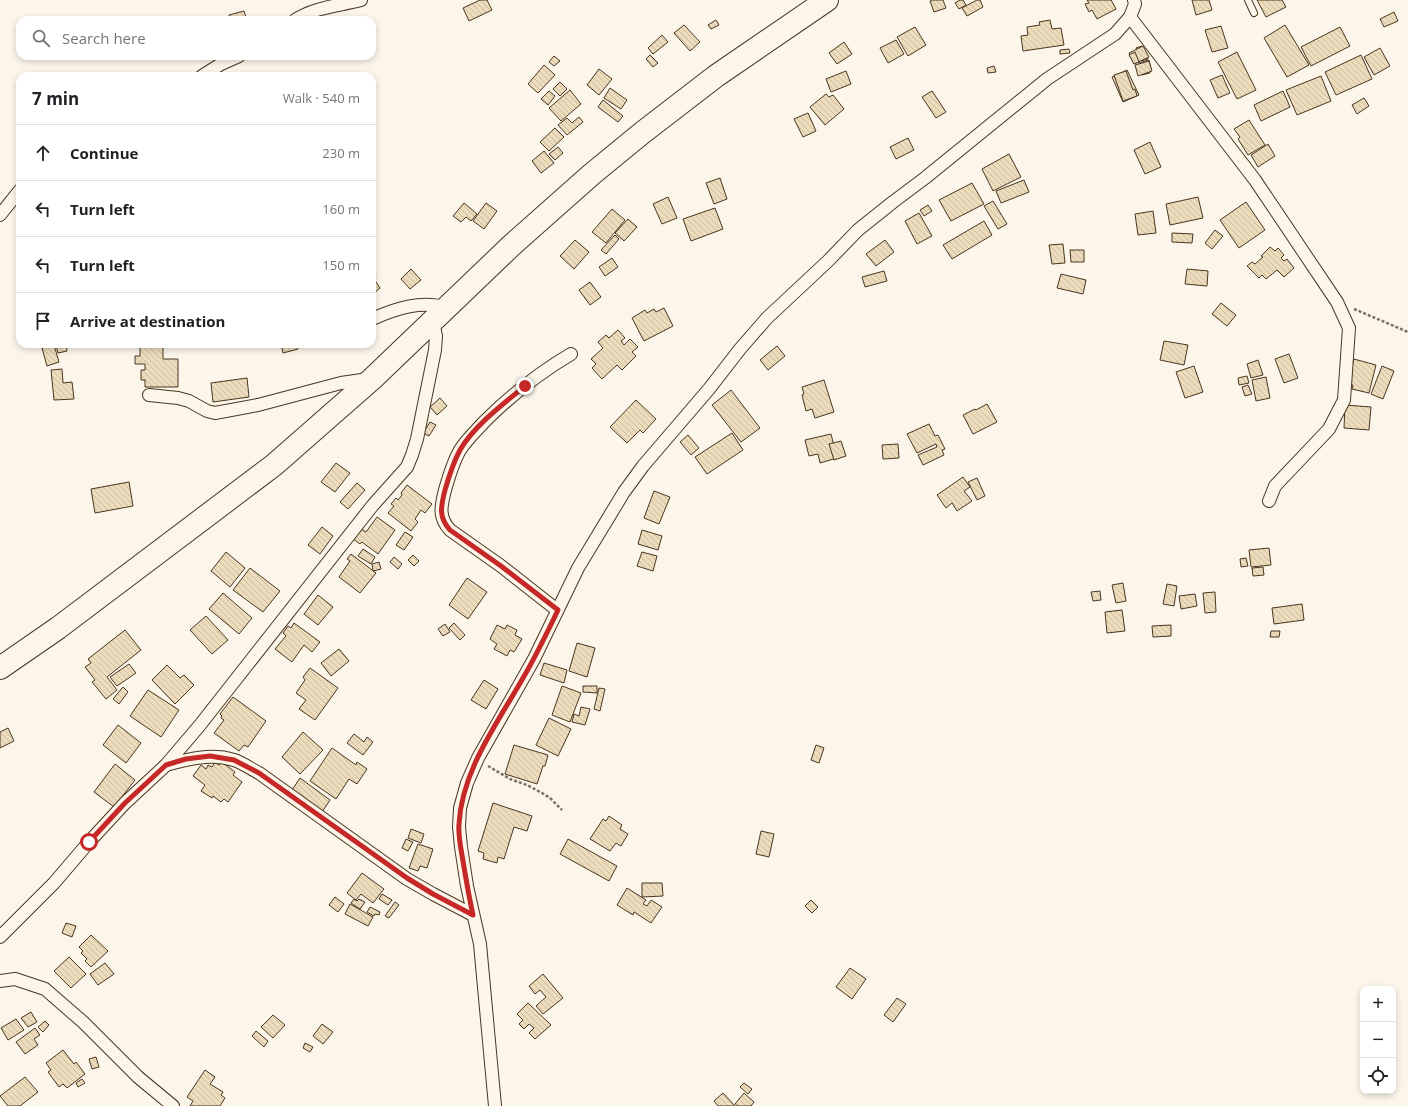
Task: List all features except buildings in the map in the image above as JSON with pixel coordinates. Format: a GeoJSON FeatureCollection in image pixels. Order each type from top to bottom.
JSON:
{"type":"FeatureCollection","features":[{"type":"Feature","properties":{"kind":"highway"},"geometry":{"type":"LineString","coordinates":[[0,668],[58,628],[274,465],[372,379],[547,213],[642,133],[716,76],[827,0]]}},
{"type":"Feature","properties":{"kind":"street"},"geometry":{"type":"LineString","coordinates":[[302,16],[320,8],[361,0]]}},
{"type":"Feature","properties":{"kind":"street"},"geometry":{"type":"LineString","coordinates":[[495,1106],[480,944],[473,915],[461,847],[459,826],[460,808],[467,783],[478,758],[534,659],[578,568],[628,487],[653,453],[709,390],[740,349],[767,318],[828,261],[858,230],[926,178],[1046,79],[1115,34],[1130,17],[1135,4],[1134,0]]}},
{"type":"Feature","properties":{"kind":"street"},"geometry":{"type":"LineString","coordinates":[[1130,17],[1255,180],[1337,302],[1348,328],[1344,400],[1329,429],[1275,486],[1269,501]]}},
{"type":"Feature","properties":{"kind":"street"},"geometry":{"type":"LineString","coordinates":[[208,72],[230,60]]}},
{"type":"Feature","properties":{"kind":"street"},"geometry":{"type":"LineString","coordinates":[[0,215],[16,195]]}},
{"type":"Feature","properties":{"kind":"street"},"geometry":{"type":"LineString","coordinates":[[0,938],[54,883],[125,803],[166,765],[200,725],[373,505],[407,467],[417,439],[435,350],[440,315],[431,304],[399,308],[376,317]]}},
{"type":"Feature","properties":{"kind":"street"},"geometry":{"type":"LineString","coordinates":[[558,610],[501,566],[450,530],[444,523],[441,516],[442,501],[449,475],[460,450],[471,435],[525,386],[553,365],[572,354]]}},
{"type":"Feature","properties":{"kind":"street"},"geometry":{"type":"LineString","coordinates":[[149,395],[178,398],[189,401],[207,411],[215,413],[258,405],[341,383],[372,379]]}},
{"type":"Feature","properties":{"kind":"street"},"geometry":{"type":"LineString","coordinates":[[166,765],[186,759],[210,756],[234,760],[259,773],[407,878],[433,894],[473,915]]}},
{"type":"Feature","properties":{"kind":"street"},"geometry":{"type":"LineString","coordinates":[[0,982],[15,979],[45,989],[83,1022],[138,1077],[173,1106]]}},
{"type":"Feature","properties":{"kind":"lane"},"geometry":{"type":"LineString","coordinates":[[1248,0],[1254,13]]}},
{"type":"Feature","properties":{"kind":"path"},"geometry":{"type":"LineString","coordinates":[[1337,302],[1408,332]]}},
{"type":"Feature","properties":{"kind":"path"},"geometry":{"type":"LineString","coordinates":[[478,758],[501,775],[542,793],[550,798],[562,810]]}},
{"type":"Feature","properties":{"kind":"route"},"geometry":{"type":"LineString","coordinates":[[89,842],[125,803],[166,765],[186,759],[210,756],[234,760],[259,773],[279,786],[407,878],[433,894],[473,915],[461,847],[459,826],[460,808],[467,783],[478,758],[534,659],[558,610],[501,566],[450,530],[444,523],[441,516],[442,501],[449,475],[460,450],[471,435],[525,386]]}}]}
